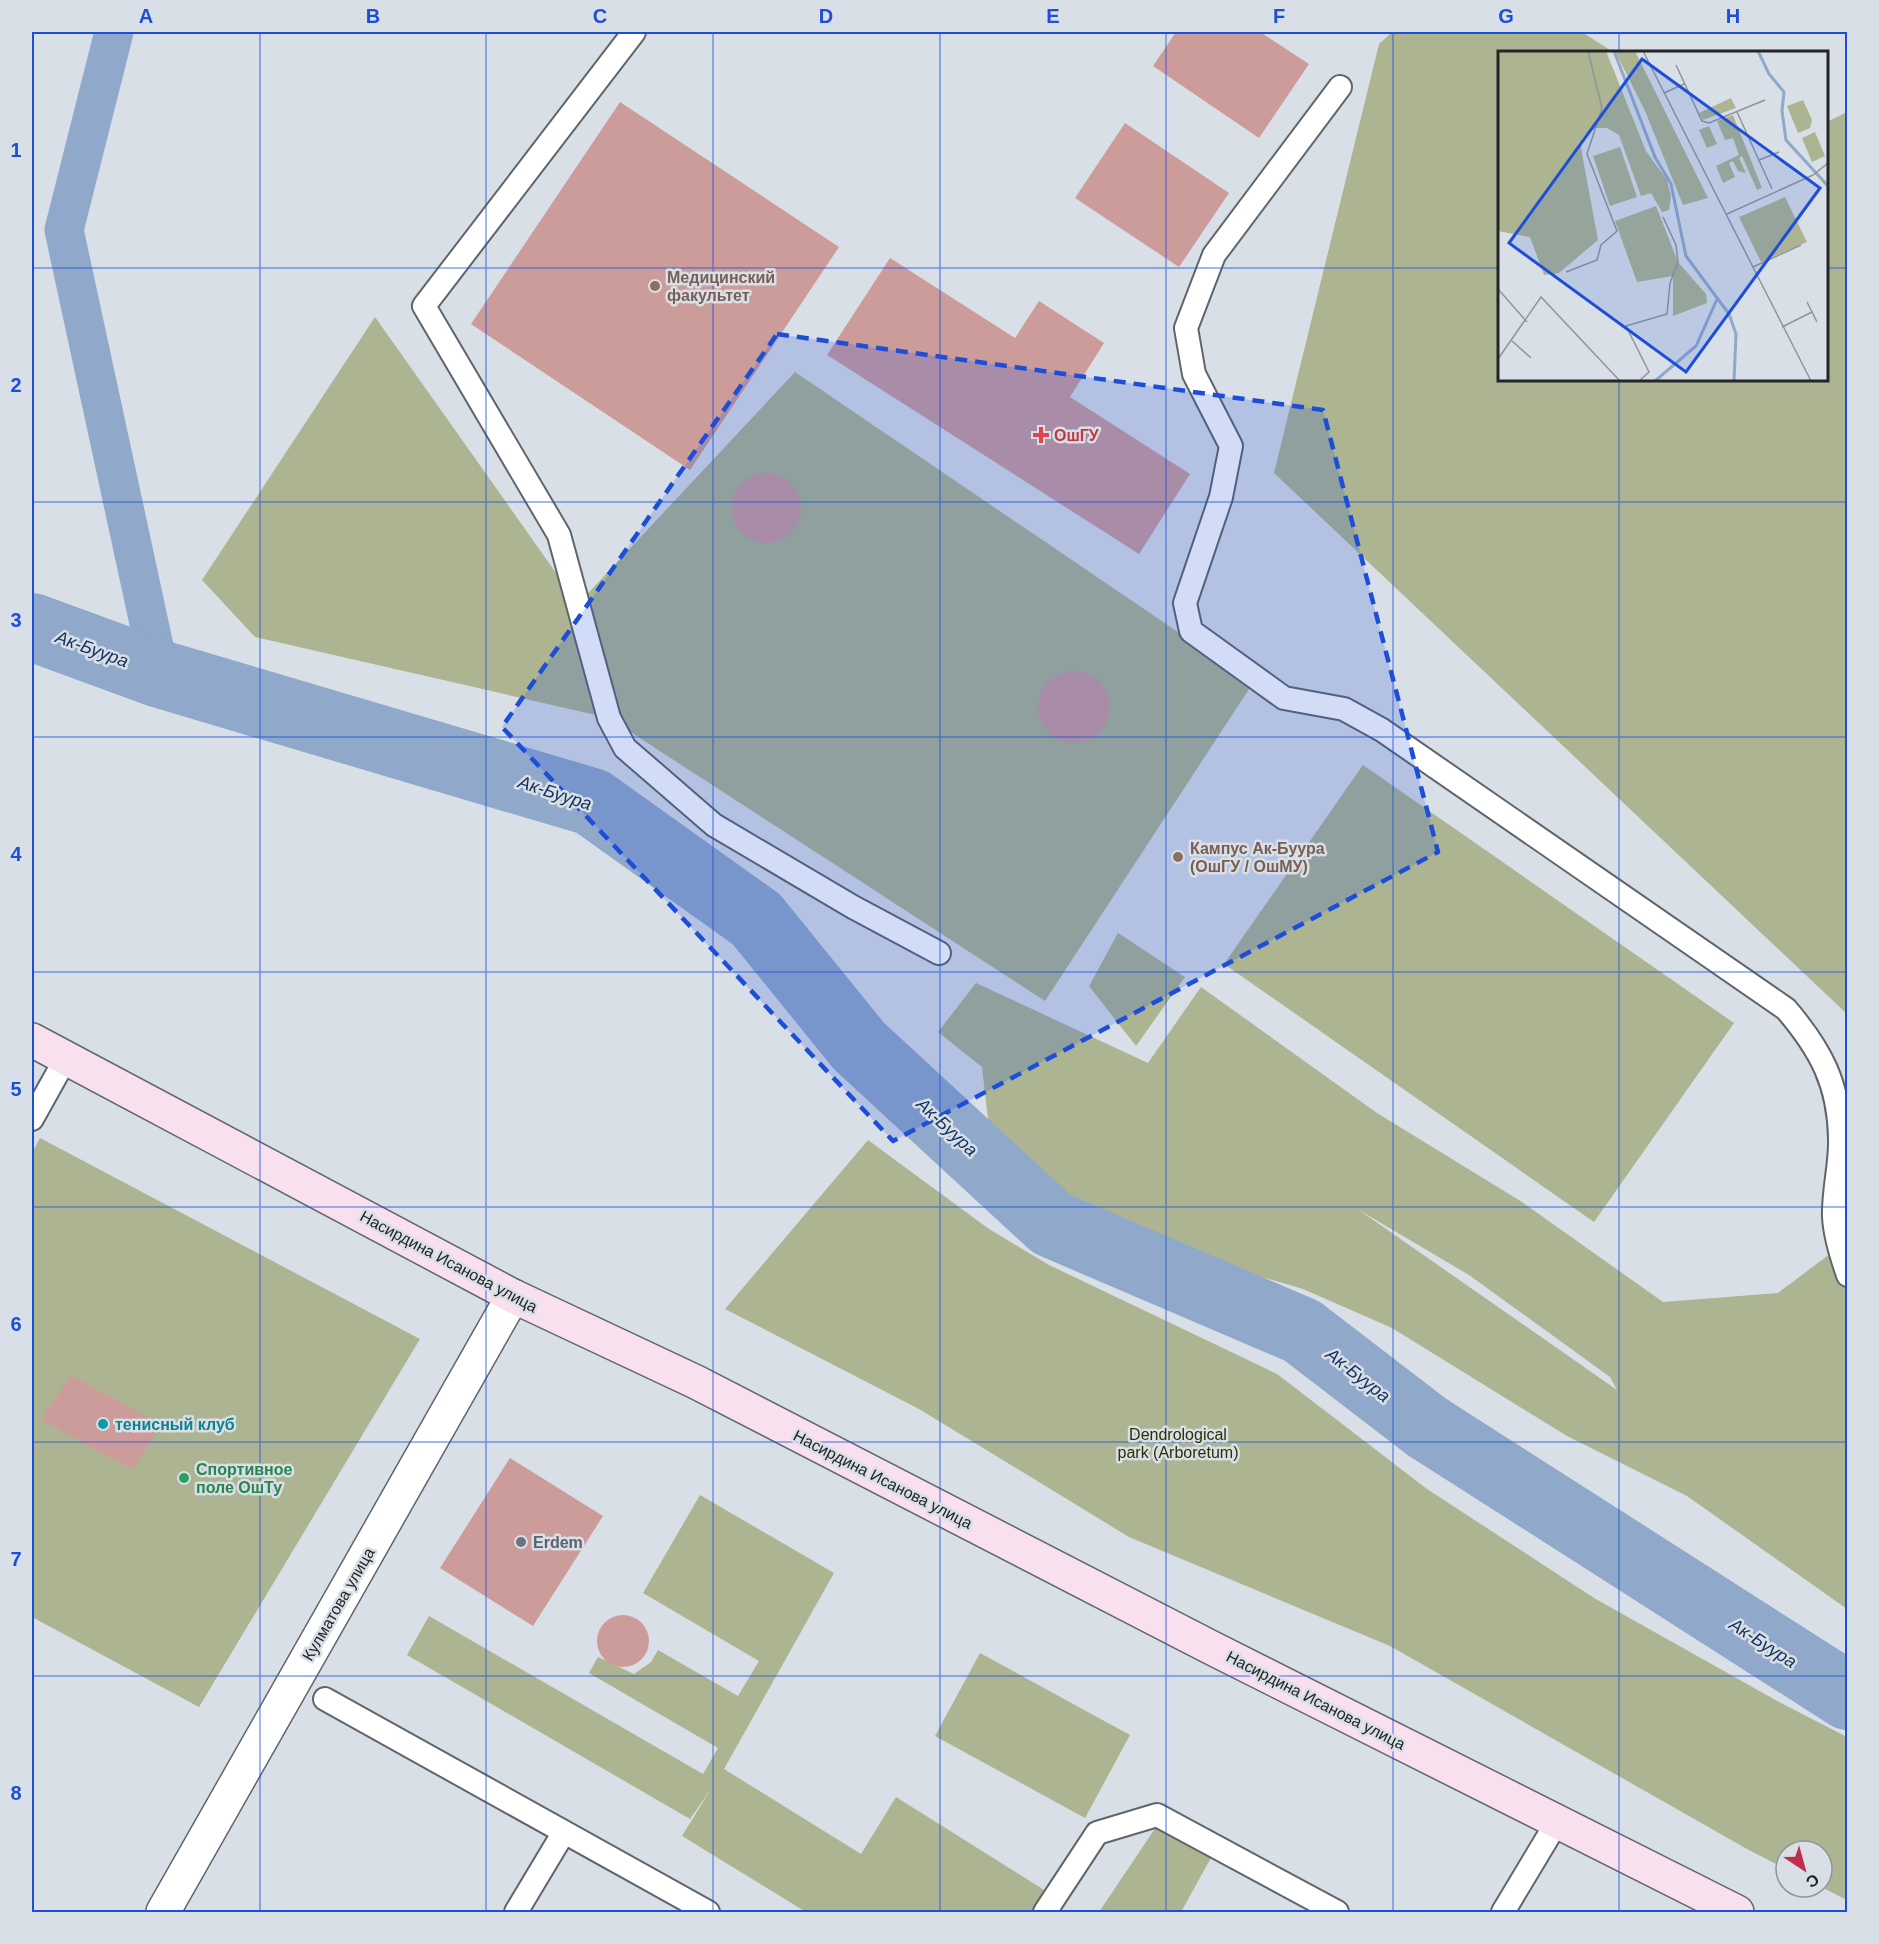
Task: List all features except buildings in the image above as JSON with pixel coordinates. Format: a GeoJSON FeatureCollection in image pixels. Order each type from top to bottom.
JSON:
{"type":"FeatureCollection","features":[{"type":"Feature","properties":{"kind":"main road","name":"Насирдина Исанова улица"},"geometry":{"type":"LineString","coordinates":[[32,1040],[513,1296],[696,1382],[1210,1647],[1737,1912]]}},
{"type":"Feature","properties":{"kind":"street","name":"Кулматова улица"},"geometry":{"type":"LineString","coordinates":[[163,1912],[513,1296]]}},
{"type":"Feature","properties":{"kind":"lane"},"geometry":{"type":"LineString","coordinates":[[634,32],[424,306],[558,535],[609,718],[625,748],[714,825],[853,907],[939,953]]}},
{"type":"Feature","properties":{"kind":"lane"},"geometry":{"type":"LineString","coordinates":[[1340,87],[1214,255],[1186,328],[1194,374],[1231,446],[1221,497],[1185,603],[1191,631],[1284,698],[1344,709],[1383,730],[1786,1009],[1809,1035],[1826,1067],[1838,1106],[1840,1140],[1834,1218],[1848,1275]]}},
{"type":"Feature","properties":{"kind":"lane"},"geometry":{"type":"LineString","coordinates":[[32,1119],[66,1058]]}},
{"type":"Feature","properties":{"kind":"lane"},"geometry":{"type":"LineString","coordinates":[[325,1699],[708,1912]]}},
{"type":"Feature","properties":{"kind":"lane"},"geometry":{"type":"LineString","coordinates":[[1045,1912],[1097,1833],[1157,1815],[1337,1912]]}},
{"type":"Feature","properties":{"kind":"lane"},"geometry":{"type":"LineString","coordinates":[[1503,1912],[1557,1821]]}},
{"type":"Feature","properties":{"kind":"lane"},"geometry":{"type":"LineString","coordinates":[[516,1912],[564,1832]]}},
{"type":"Feature","properties":{"kind":"highlighted area"},"geometry":{"type":"Polygon","coordinates":[[[777,334],[1323,410],[1438,852],[893,1141],[502,727],[777,334]]]}},
{"type":"Feature","properties":{"kind":"green space"},"geometry":{"type":"Polygon","coordinates":[[[1392,32],[1582,32],[1611,51],[1498,51],[1498,381],[1828,381],[1828,122],[1847,112],[1847,1014],[1274,473],[1379,44],[1392,32]]]}},
{"type":"Feature","properties":{"kind":"green space"},"geometry":{"type":"Polygon","coordinates":[[[375,317],[578,604],[795,372],[1253,683],[1045,1001],[609,718],[255,637],[202,580],[375,317]]]}},
{"type":"Feature","properties":{"kind":"green space"},"geometry":{"type":"Polygon","coordinates":[[[1363,765],[1734,1023],[1594,1222],[1224,964],[1363,765]]]}},
{"type":"Feature","properties":{"kind":"green space"},"geometry":{"type":"Polygon","coordinates":[[[1118,933],[1185,977],[1136,1046],[1089,986],[1118,933]]]}},
{"type":"Feature","properties":{"kind":"green space"},"geometry":{"type":"Polygon","coordinates":[[[976,983],[1148,1063],[1201,987],[1377,1113],[1522,1202],[1663,1302],[1778,1293],[1847,1241],[1847,1609],[1687,1496],[1567,1436],[1392,1328],[1303,1289],[1101,1230],[991,1144],[982,1067],[938,1032],[976,983]],[[1359,1210],[1617,1390],[1610,1377],[1469,1275],[1359,1210]]]}},
{"type":"Feature","properties":{"kind":"green space","name":"Спортивное поле ОшТу"},"geometry":{"type":"Polygon","coordinates":[[[40,1138],[420,1339],[199,1707],[32,1617],[32,1153],[40,1138]]]}},
{"type":"Feature","properties":{"kind":"green space","name":"Dendrological park (Arboretum)"},"geometry":{"type":"Polygon","coordinates":[[[868,1140],[989,1229],[1049,1265],[1277,1374],[1427,1489],[1594,1598],[1779,1702],[1847,1737],[1847,1900],[1834,1894],[1834,1839],[1774,1839],[1774,1863],[1390,1646],[1129,1537],[919,1409],[725,1309],[868,1140]]]}},
{"type":"Feature","properties":{"kind":"green space"},"geometry":{"type":"Polygon","coordinates":[[[700,1495],[834,1573],[724,1769],[861,1854],[896,1797],[1049,1893],[1036,1912],[806,1912],[682,1836],[711,1789],[690,1819],[407,1655],[429,1616],[703,1774],[718,1748],[589,1673],[598,1657],[634,1674],[651,1662],[658,1650],[738,1696],[759,1661],[643,1593],[700,1495]]]}},
{"type":"Feature","properties":{"kind":"green space"},"geometry":{"type":"Polygon","coordinates":[[[980,1653],[1130,1735],[1085,1818],[935,1736],[980,1653]]]}},
{"type":"Feature","properties":{"kind":"green space"},"geometry":{"type":"Polygon","coordinates":[[[1156,1827],[1212,1856],[1181,1912],[1099,1912],[1156,1827]]]}},
{"type":"Feature","properties":{"kind":"waterway"},"geometry":{"type":"LineString","coordinates":[[114,32],[64,230],[160,674]]}},
{"type":"Feature","properties":{"kind":"waterway","name":"Ак-Буура"},"geometry":{"type":"LineString","coordinates":[[32,627],[160,674],[592,802],[756,919],[859,1046],[1052,1224],[1302,1331],[1427,1427],[1848,1696]]}},
{"type":"Feature","properties":{"kind":"place","name":"Медицинский факультет"},"geometry":{"type":"Point","coordinates":[655,286]}},
{"type":"Feature","properties":{"kind":"place","name":"ОшГУ"},"geometry":{"type":"Point","coordinates":[1041,435]}},
{"type":"Feature","properties":{"kind":"place","name":"Кампус Ак-Буура (ОшГУ / ОшМУ)"},"geometry":{"type":"Point","coordinates":[1178,857]}},
{"type":"Feature","properties":{"kind":"place","name":"тенисный клуб"},"geometry":{"type":"Point","coordinates":[103,1424]}},
{"type":"Feature","properties":{"kind":"place","name":"Спортивное поле ОшТу"},"geometry":{"type":"Point","coordinates":[184,1478]}},
{"type":"Feature","properties":{"kind":"place","name":"Erdem"},"geometry":{"type":"Point","coordinates":[521,1542]}}]}
